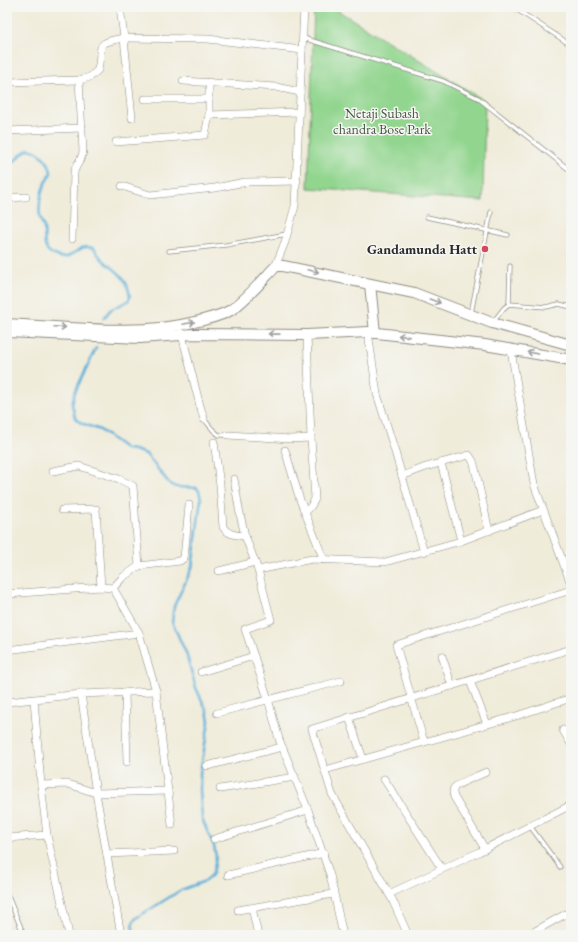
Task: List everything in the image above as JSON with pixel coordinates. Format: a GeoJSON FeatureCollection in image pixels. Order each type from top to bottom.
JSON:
{"type":"FeatureCollection","features":[{"type":"Feature","properties":{"kind":"main road"},"geometry":{"type":"LineString","coordinates":[[7,324],[139,330],[195,322],[221,315],[231,310],[275,267],[279,266],[291,267],[414,293],[492,323],[571,345]]}},
{"type":"Feature","properties":{"kind":"main road"},"geometry":{"type":"LineString","coordinates":[[370,284],[371,333]]}},
{"type":"Feature","properties":{"kind":"main road"},"geometry":{"type":"LineString","coordinates":[[7,332],[140,338],[182,335],[307,335],[371,333],[485,346],[571,360]]}},
{"type":"Feature","properties":{"kind":"street"},"geometry":{"type":"LineString","coordinates":[[120,7],[132,118]]}},
{"type":"Feature","properties":{"kind":"street"},"geometry":{"type":"LineString","coordinates":[[275,267],[295,206],[304,7]]}},
{"type":"Feature","properties":{"kind":"street"},"geometry":{"type":"LineString","coordinates":[[7,82],[79,80],[90,77],[98,70],[100,49],[104,43],[124,38],[208,39],[302,50]]}},
{"type":"Feature","properties":{"kind":"street"},"geometry":{"type":"LineString","coordinates":[[72,239],[74,169],[82,157],[79,80]]}},
{"type":"Feature","properties":{"kind":"street"},"geometry":{"type":"LineString","coordinates":[[183,81],[276,87],[300,92]]}},
{"type":"Feature","properties":{"kind":"street"},"geometry":{"type":"LineString","coordinates":[[116,142],[205,135],[209,114],[209,82]]}},
{"type":"Feature","properties":{"kind":"street"},"geometry":{"type":"LineString","coordinates":[[145,99],[209,99]]}},
{"type":"Feature","properties":{"kind":"street"},"geometry":{"type":"LineString","coordinates":[[209,114],[299,112]]}},
{"type":"Feature","properties":{"kind":"street"},"geometry":{"type":"LineString","coordinates":[[7,131],[82,128]]}},
{"type":"Feature","properties":{"kind":"street"},"geometry":{"type":"LineString","coordinates":[[122,186],[150,195],[215,188],[245,182],[296,181]]}},
{"type":"Feature","properties":{"kind":"street"},"geometry":{"type":"LineString","coordinates":[[7,198],[26,197]]}},
{"type":"Feature","properties":{"kind":"street"},"geometry":{"type":"LineString","coordinates":[[371,333],[377,394],[424,552]]}},
{"type":"Feature","properties":{"kind":"street"},"geometry":{"type":"LineString","coordinates":[[182,335],[204,419]]}},
{"type":"Feature","properties":{"kind":"street"},"geometry":{"type":"LineString","coordinates":[[305,513],[315,499],[307,335]]}},
{"type":"Feature","properties":{"kind":"street"},"geometry":{"type":"LineString","coordinates":[[511,350],[534,484],[571,584]]}},
{"type":"Feature","properties":{"kind":"street"},"geometry":{"type":"LineString","coordinates":[[228,435],[290,439],[311,438]]}},
{"type":"Feature","properties":{"kind":"street"},"geometry":{"type":"LineString","coordinates":[[214,442],[220,485],[223,527],[225,531],[229,533],[245,536]]}},
{"type":"Feature","properties":{"kind":"street"},"geometry":{"type":"LineString","coordinates":[[285,450],[305,513],[324,560]]}},
{"type":"Feature","properties":{"kind":"street"},"geometry":{"type":"LineString","coordinates":[[402,476],[469,455],[473,461],[489,531]]}},
{"type":"Feature","properties":{"kind":"street"},"geometry":{"type":"LineString","coordinates":[[441,463],[461,541]]}},
{"type":"Feature","properties":{"kind":"street"},"geometry":{"type":"LineString","coordinates":[[53,471],[79,466],[119,478],[133,486],[139,566]]}},
{"type":"Feature","properties":{"kind":"street"},"geometry":{"type":"LineString","coordinates":[[234,479],[245,536],[258,570],[271,620],[245,629],[282,747],[324,853],[342,935]]}},
{"type":"Feature","properties":{"kind":"street"},"geometry":{"type":"LineString","coordinates":[[113,588],[123,577],[139,566],[180,561],[184,558],[189,505]]}},
{"type":"Feature","properties":{"kind":"street"},"geometry":{"type":"LineString","coordinates":[[62,510],[96,509],[101,587]]}},
{"type":"Feature","properties":{"kind":"street"},"geometry":{"type":"LineString","coordinates":[[258,570],[312,559],[385,562],[461,541],[544,510]]}},
{"type":"Feature","properties":{"kind":"street"},"geometry":{"type":"LineString","coordinates":[[219,571],[255,562]]}},
{"type":"Feature","properties":{"kind":"street"},"geometry":{"type":"LineString","coordinates":[[7,594],[101,587],[113,588]]}},
{"type":"Feature","properties":{"kind":"street"},"geometry":{"type":"LineString","coordinates":[[113,588],[139,633],[156,691],[172,825]]}},
{"type":"Feature","properties":{"kind":"street"},"geometry":{"type":"LineString","coordinates":[[424,742],[396,645],[571,590]]}},
{"type":"Feature","properties":{"kind":"street"},"geometry":{"type":"LineString","coordinates":[[7,650],[139,633]]}},
{"type":"Feature","properties":{"kind":"street"},"geometry":{"type":"LineString","coordinates":[[408,935],[389,894],[332,794],[312,728],[571,649]]}},
{"type":"Feature","properties":{"kind":"street"},"geometry":{"type":"LineString","coordinates":[[201,672],[254,656]]}},
{"type":"Feature","properties":{"kind":"street"},"geometry":{"type":"LineString","coordinates":[[442,656],[452,686]]}},
{"type":"Feature","properties":{"kind":"street"},"geometry":{"type":"LineString","coordinates":[[216,713],[341,680]]}},
{"type":"Feature","properties":{"kind":"street"},"geometry":{"type":"LineString","coordinates":[[470,681],[487,724]]}},
{"type":"Feature","properties":{"kind":"street"},"geometry":{"type":"LineString","coordinates":[[7,702],[81,694],[156,691]]}},
{"type":"Feature","properties":{"kind":"street"},"geometry":{"type":"LineString","coordinates":[[125,692],[127,762]]}},
{"type":"Feature","properties":{"kind":"street"},"geometry":{"type":"LineString","coordinates":[[81,694],[96,792],[122,935]]}},
{"type":"Feature","properties":{"kind":"street"},"geometry":{"type":"LineString","coordinates":[[325,770],[516,716],[571,698]]}},
{"type":"Feature","properties":{"kind":"street"},"geometry":{"type":"LineString","coordinates":[[34,700],[47,835],[69,935]]}},
{"type":"Feature","properties":{"kind":"street"},"geometry":{"type":"LineString","coordinates":[[349,717],[363,759]]}},
{"type":"Feature","properties":{"kind":"street"},"geometry":{"type":"LineString","coordinates":[[564,730],[571,744]]}},
{"type":"Feature","properties":{"kind":"street"},"geometry":{"type":"LineString","coordinates":[[207,766],[282,747]]}},
{"type":"Feature","properties":{"kind":"street"},"geometry":{"type":"LineString","coordinates":[[485,849],[454,797],[453,789],[458,785],[486,772]]}},
{"type":"Feature","properties":{"kind":"street"},"geometry":{"type":"LineString","coordinates":[[220,789],[295,777]]}},
{"type":"Feature","properties":{"kind":"street"},"geometry":{"type":"LineString","coordinates":[[384,779],[442,869]]}},
{"type":"Feature","properties":{"kind":"street"},"geometry":{"type":"LineString","coordinates":[[41,785],[68,784],[96,792],[168,791]]}},
{"type":"Feature","properties":{"kind":"street"},"geometry":{"type":"LineString","coordinates":[[389,894],[485,849],[571,805]]}},
{"type":"Feature","properties":{"kind":"street"},"geometry":{"type":"LineString","coordinates":[[214,839],[308,810]]}},
{"type":"Feature","properties":{"kind":"street"},"geometry":{"type":"LineString","coordinates":[[7,838],[47,835]]}},
{"type":"Feature","properties":{"kind":"street"},"geometry":{"type":"LineString","coordinates":[[107,854],[174,851]]}},
{"type":"Feature","properties":{"kind":"street"},"geometry":{"type":"LineString","coordinates":[[228,875],[324,853]]}},
{"type":"Feature","properties":{"kind":"street"},"geometry":{"type":"LineString","coordinates":[[238,910],[333,894]]}},
{"type":"Feature","properties":{"kind":"street"},"geometry":{"type":"LineString","coordinates":[[252,908],[258,935]]}},
{"type":"Feature","properties":{"kind":"street"},"geometry":{"type":"LineString","coordinates":[[528,935],[571,911]]}},
{"type":"Feature","properties":{"kind":"lane"},"geometry":{"type":"LineString","coordinates":[[513,7],[571,45]]}},
{"type":"Feature","properties":{"kind":"lane"},"geometry":{"type":"LineString","coordinates":[[303,38],[443,81],[460,89],[483,101],[571,172]]}},
{"type":"Feature","properties":{"kind":"lane"},"geometry":{"type":"LineString","coordinates":[[471,314],[491,212]]}},
{"type":"Feature","properties":{"kind":"lane"},"geometry":{"type":"LineString","coordinates":[[427,217],[508,234]]}},
{"type":"Feature","properties":{"kind":"lane"},"geometry":{"type":"LineString","coordinates":[[169,251],[226,245],[287,234]]}},
{"type":"Feature","properties":{"kind":"lane"},"geometry":{"type":"LineString","coordinates":[[509,304],[510,266]]}},
{"type":"Feature","properties":{"kind":"lane"},"geometry":{"type":"LineString","coordinates":[[492,323],[509,304],[546,307],[559,304],[571,307]]}},
{"type":"Feature","properties":{"kind":"lane"},"geometry":{"type":"LineString","coordinates":[[204,419],[219,435],[228,435]]}},
{"type":"Feature","properties":{"kind":"lane"},"geometry":{"type":"LineString","coordinates":[[530,826],[560,867]]}},
{"type":"Feature","properties":{"kind":"lane"},"geometry":{"type":"LineString","coordinates":[[7,894],[24,935]]}},
{"type":"Feature","properties":{"kind":"lane"},"geometry":{"type":"LineString","coordinates":[[11,935],[22,930]]}},
{"type":"Feature","properties":{"kind":"green space","name":"Netaji Subash chandra Bose Park"},"geometry":{"type":"Polygon","coordinates":[[[314,7],[332,7],[485,101],[483,201],[308,188],[314,7]]]}},
{"type":"Feature","properties":{"kind":"waterway"},"geometry":{"type":"LineString","coordinates":[[7,165],[29,149],[41,155],[49,165],[51,173],[41,194],[40,205],[40,217],[44,228],[45,245],[48,251],[57,256],[67,257],[83,247],[94,248],[101,258],[123,278],[130,297],[128,301],[110,310],[104,318]]}},
{"type":"Feature","properties":{"kind":"waterway"},"geometry":{"type":"LineString","coordinates":[[96,348],[75,392],[72,404],[75,418],[81,423],[100,430],[126,449],[146,454],[169,483],[176,487],[197,488],[201,499],[192,568],[174,606],[172,622],[186,653],[196,688],[207,711],[209,721],[200,773],[200,791],[202,819],[214,846],[216,857],[212,875],[205,881],[181,890],[136,918],[132,926],[137,935]]}},
{"type":"Feature","properties":{"kind":"place","name":"Gandamunda Hatt"},"geometry":{"type":"Point","coordinates":[485,249]}}]}
